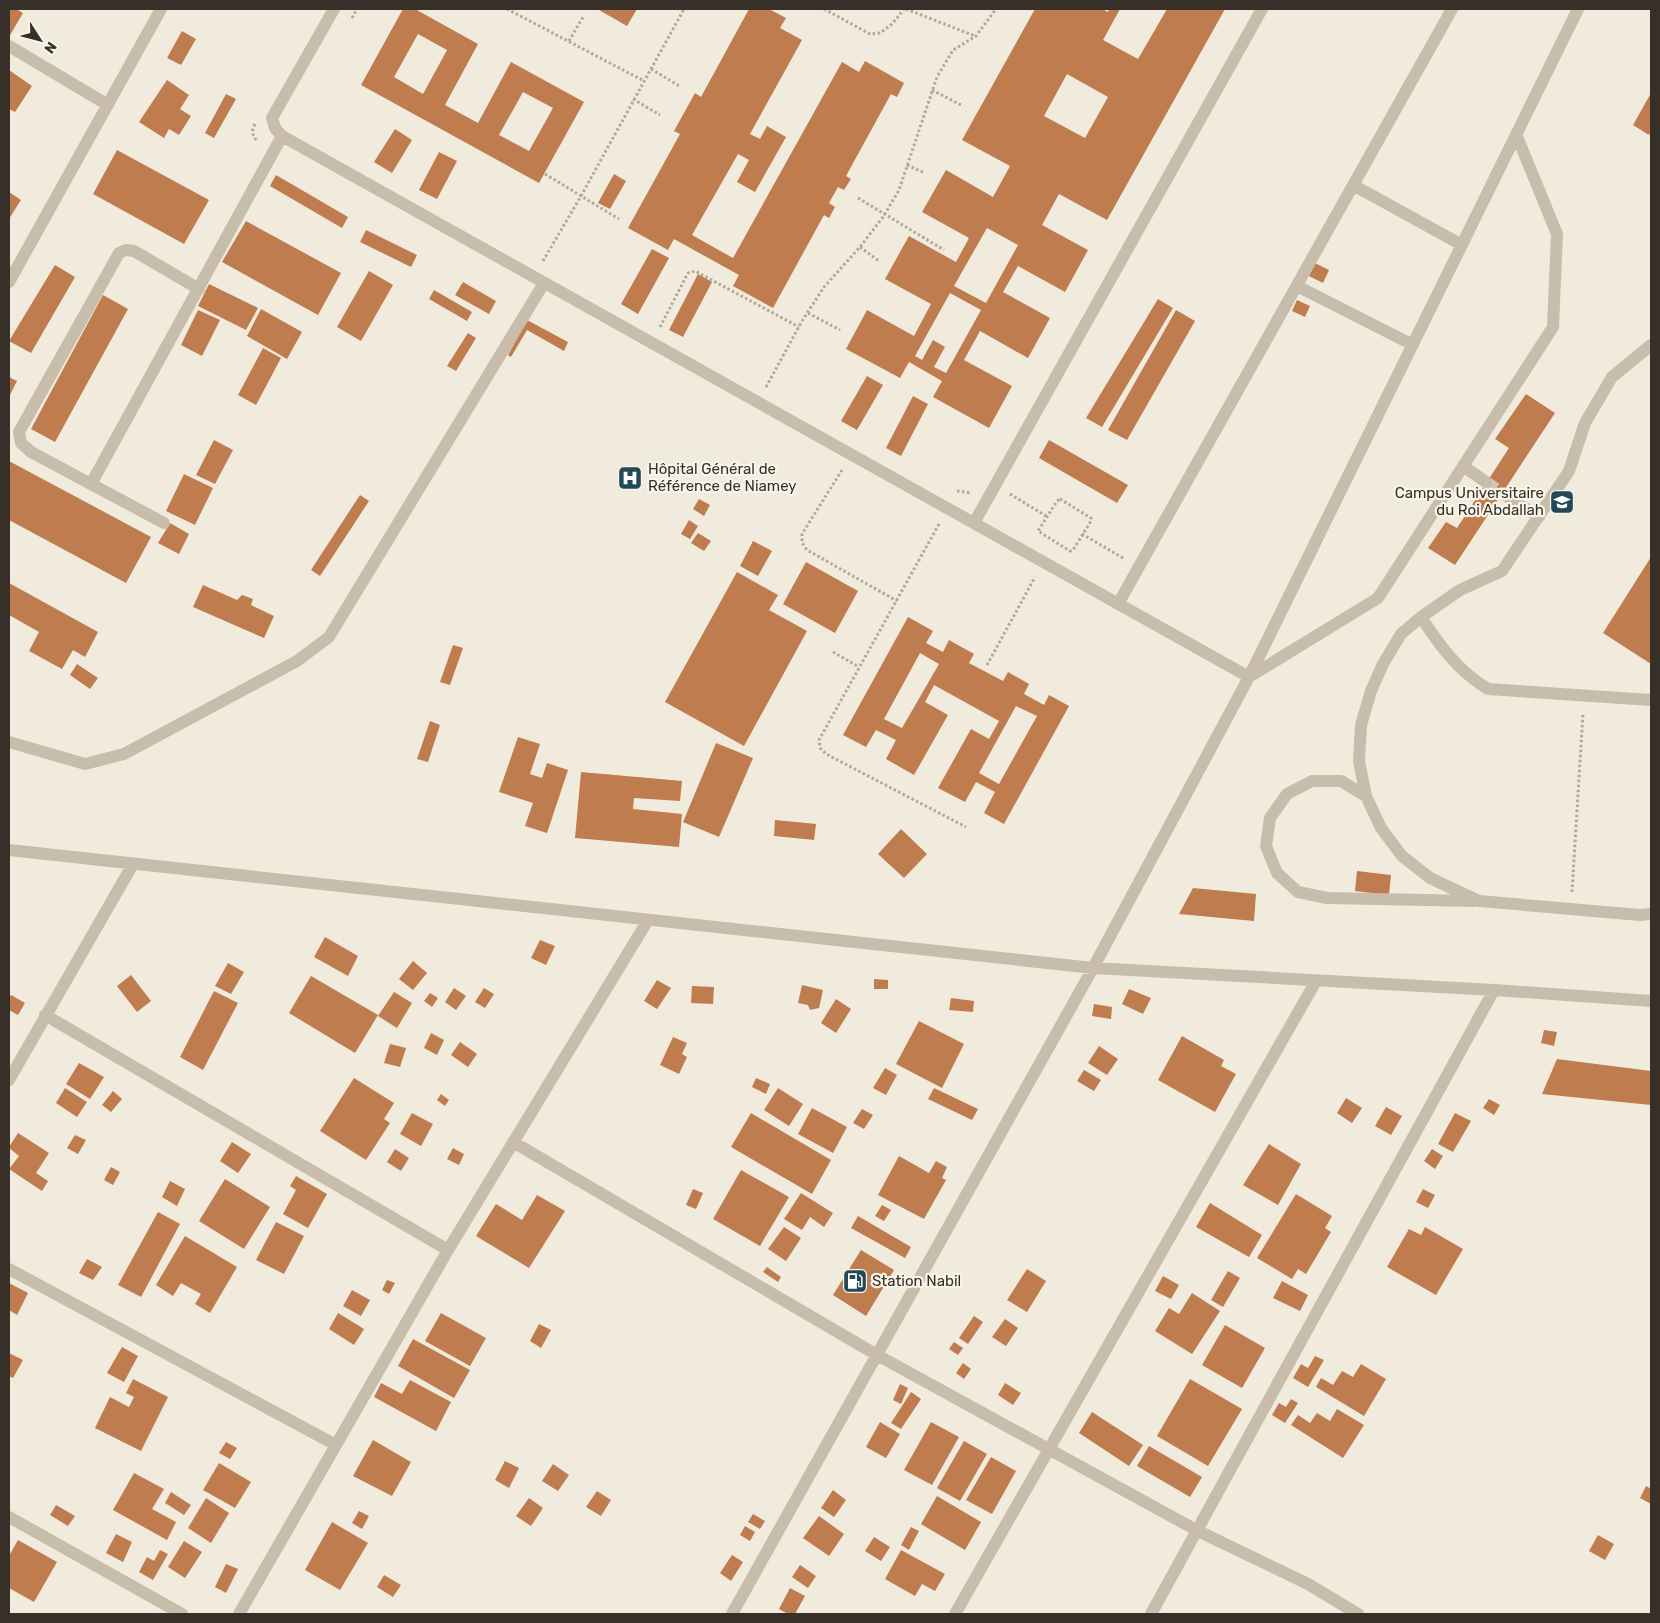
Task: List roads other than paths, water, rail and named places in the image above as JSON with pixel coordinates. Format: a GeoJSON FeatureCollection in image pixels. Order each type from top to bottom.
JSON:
{"type":"FeatureCollection","features":[{"type":"Feature","properties":{"kind":"street"},"geometry":{"type":"LineString","coordinates":[[9,282],[161,9]]}},
{"type":"Feature","properties":{"kind":"street"},"geometry":{"type":"LineString","coordinates":[[334,9],[272,118],[275,128],[282,136],[1250,677]]}},
{"type":"Feature","properties":{"kind":"street"},"geometry":{"type":"LineString","coordinates":[[974,523],[1262,9]]}},
{"type":"Feature","properties":{"kind":"street"},"geometry":{"type":"LineString","coordinates":[[1118,604],[1452,9]]}},
{"type":"Feature","properties":{"kind":"street"},"geometry":{"type":"LineString","coordinates":[[732,1614],[1093,968],[1250,677],[1578,9]]}},
{"type":"Feature","properties":{"kind":"street"},"geometry":{"type":"LineString","coordinates":[[9,46],[108,104]]}},
{"type":"Feature","properties":{"kind":"street"},"geometry":{"type":"LineString","coordinates":[[1250,677],[1378,598],[1553,327],[1557,234],[1516,134]]}},
{"type":"Feature","properties":{"kind":"street"},"geometry":{"type":"LineString","coordinates":[[91,484],[282,136]]}},
{"type":"Feature","properties":{"kind":"street"},"geometry":{"type":"LineString","coordinates":[[1353,186],[1462,246]]}},
{"type":"Feature","properties":{"kind":"street"},"geometry":{"type":"LineString","coordinates":[[164,523],[31,452],[21,443],[19,432],[119,253],[126,250],[134,251],[199,288]]}},
{"type":"Feature","properties":{"kind":"street"},"geometry":{"type":"LineString","coordinates":[[9,742],[86,764],[124,754],[297,661],[329,637],[539,280]]}},
{"type":"Feature","properties":{"kind":"street"},"geometry":{"type":"LineString","coordinates":[[1297,286],[1413,345]]}},
{"type":"Feature","properties":{"kind":"street"},"geometry":{"type":"LineString","coordinates":[[1480,901],[1430,878],[1402,856],[1380,828],[1366,796],[1359,760],[1361,725],[1371,691],[1383,664],[1402,634],[1421,617],[1460,590],[1502,571],[1569,471],[1585,423],[1612,377],[1651,345]]}},
{"type":"Feature","properties":{"kind":"street"},"geometry":{"type":"LineString","coordinates":[[1463,466],[1486,482]]}},
{"type":"Feature","properties":{"kind":"street"},"geometry":{"type":"LineString","coordinates":[[1502,493],[1539,517]]}},
{"type":"Feature","properties":{"kind":"street"},"geometry":{"type":"LineString","coordinates":[[1421,617],[1444,651],[1473,680],[1488,689],[1651,700]]}},
{"type":"Feature","properties":{"kind":"street"},"geometry":{"type":"LineString","coordinates":[[1366,796],[1341,781],[1312,781],[1287,794],[1270,818],[1266,846],[1277,873],[1298,892],[1327,898],[1480,901],[1640,915],[1651,914]]}},
{"type":"Feature","properties":{"kind":"street"},"geometry":{"type":"LineString","coordinates":[[9,850],[1093,968],[1494,990],[1651,1001]]}},
{"type":"Feature","properties":{"kind":"street"},"geometry":{"type":"LineString","coordinates":[[9,1080],[45,1014],[133,864]]}},
{"type":"Feature","properties":{"kind":"street"},"geometry":{"type":"LineString","coordinates":[[239,1614],[448,1250],[648,920]]}},
{"type":"Feature","properties":{"kind":"street"},"geometry":{"type":"LineString","coordinates":[[955,1614],[1316,981]]}},
{"type":"Feature","properties":{"kind":"street"},"geometry":{"type":"LineString","coordinates":[[1151,1614],[1494,990]]}},
{"type":"Feature","properties":{"kind":"street"},"geometry":{"type":"LineString","coordinates":[[45,1014],[448,1250]]}},
{"type":"Feature","properties":{"kind":"street"},"geometry":{"type":"LineString","coordinates":[[514,1142],[877,1355],[1198,1531],[1308,1584],[1357,1614]]}},
{"type":"Feature","properties":{"kind":"street"},"geometry":{"type":"LineString","coordinates":[[9,1269],[336,1445]]}},
{"type":"Feature","properties":{"kind":"street"},"geometry":{"type":"LineString","coordinates":[[9,1517],[182,1614]]}},
{"type":"Feature","properties":{"kind":"tunnel"},"geometry":{"type":"LineString","coordinates":[[1486,482],[1502,493]]}},
{"type":"Feature","properties":{"kind":"place","name":"Hôpital Général de Référence de Niamey"},"geometry":{"type":"Point","coordinates":[630,478]}},
{"type":"Feature","properties":{"kind":"place","name":"Campus Universitaire du Roi Abdallah"},"geometry":{"type":"Point","coordinates":[1562,502]}},
{"type":"Feature","properties":{"kind":"place","name":"Station Nabil"},"geometry":{"type":"Point","coordinates":[855,1281]}}]}
